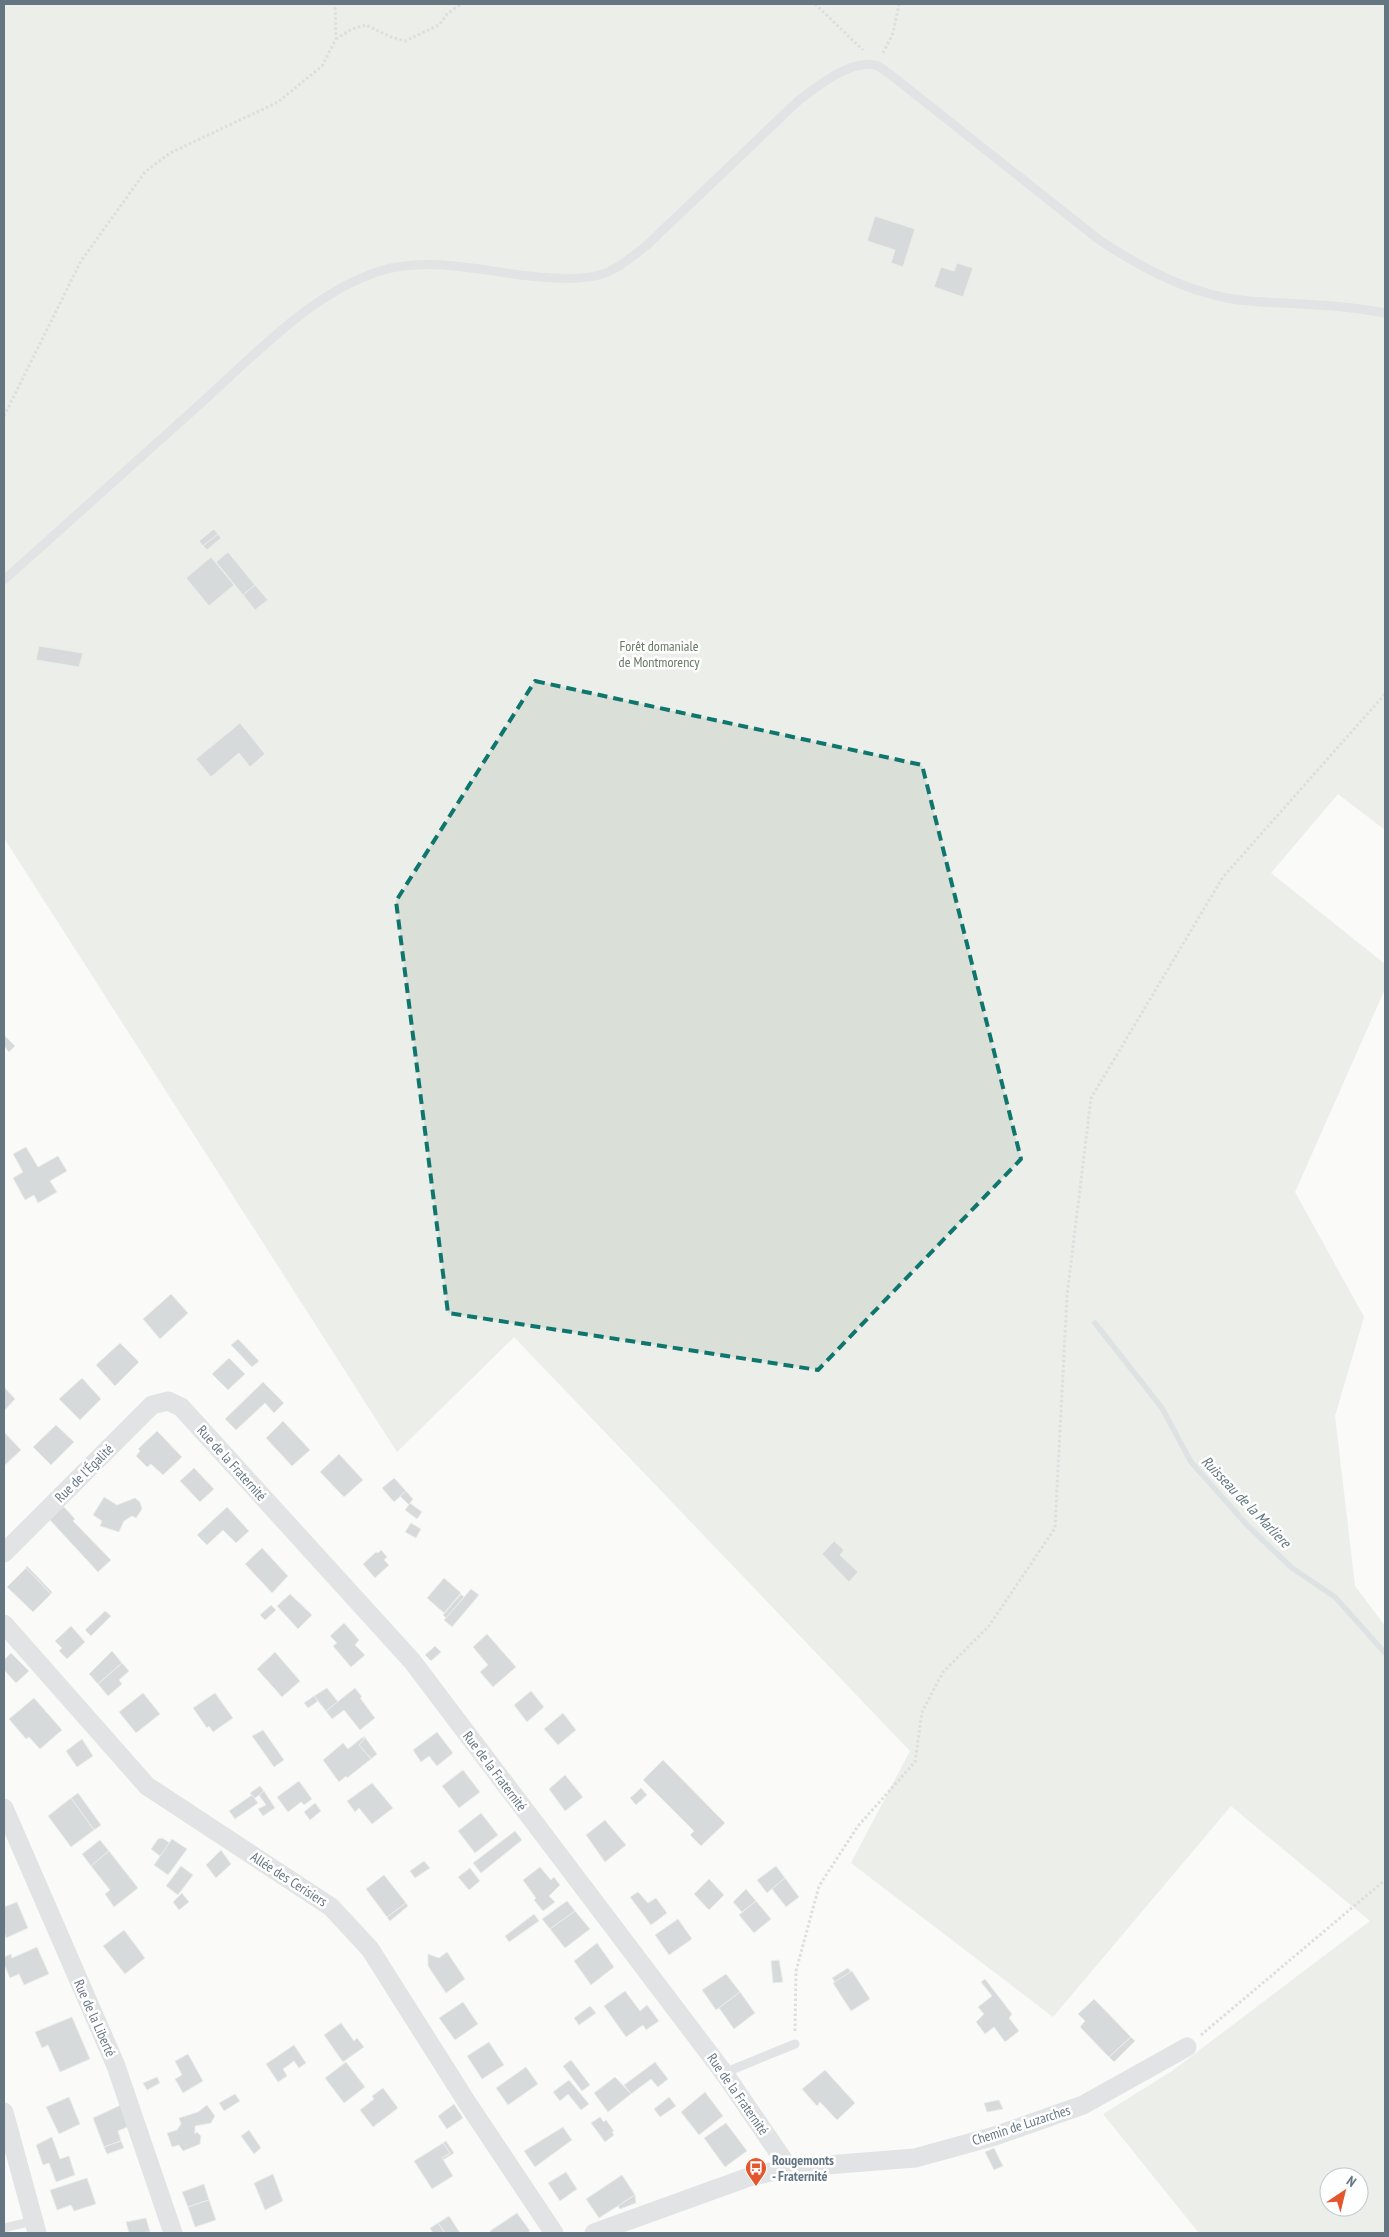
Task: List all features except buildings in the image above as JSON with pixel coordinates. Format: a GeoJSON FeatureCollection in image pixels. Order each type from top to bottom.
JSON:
{"type":"FeatureCollection","features":[{"type":"Feature","properties":{"kind":"street","name":"Rue de l'Égalité"},"geometry":{"type":"LineString","coordinates":[[4,1553],[152,1406],[168,1401]]}},
{"type":"Feature","properties":{"kind":"street","name":"Rue de la Fraternité"},"geometry":{"type":"LineString","coordinates":[[168,1401],[181,1407],[412,1661],[724,2073],[789,2168]]}},
{"type":"Feature","properties":{"kind":"street","name":"Allée des Cerisiers"},"geometry":{"type":"LineString","coordinates":[[4,1624],[147,1786],[331,1907],[370,1948],[468,2104],[554,2233]]}},
{"type":"Feature","properties":{"kind":"street","name":"Rue de la Liberté"},"geometry":{"type":"LineString","coordinates":[[4,1808],[116,2066],[173,2233]]}},
{"type":"Feature","properties":{"kind":"street","name":"Chemin de Luzarches"},"geometry":{"type":"LineString","coordinates":[[594,2233],[749,2177],[789,2168],[916,2158],[995,2136],[1083,2105],[1187,2047]]}},
{"type":"Feature","properties":{"kind":"street"},"geometry":{"type":"LineString","coordinates":[[4,2112],[6,2130],[35,2227]]}},
{"type":"Feature","properties":{"kind":"lane"},"geometry":{"type":"LineString","coordinates":[[4,580],[285,328],[343,286],[380,271],[408,265],[448,266],[536,278],[594,277],[608,272],[646,246],[798,101],[821,83],[862,64],[876,65],[1098,239],[1132,262],[1183,285],[1222,297],[1261,302],[1346,307],[1385,313]]}},
{"type":"Feature","properties":{"kind":"lane"},"geometry":{"type":"LineString","coordinates":[[724,2073],[795,2044]]}},
{"type":"Feature","properties":{"kind":"lane"},"geometry":{"type":"LineString","coordinates":[[4,2228],[35,2227]]}},
{"type":"Feature","properties":{"kind":"path"},"geometry":{"type":"LineString","coordinates":[[4,416],[81,261],[145,172],[170,153],[278,102],[322,66],[336,39],[336,4]]}},
{"type":"Feature","properties":{"kind":"path"},"geometry":{"type":"LineString","coordinates":[[336,39],[352,29],[366,25],[391,37],[405,41],[439,25],[447,14],[461,4]]}},
{"type":"Feature","properties":{"kind":"path"},"geometry":{"type":"LineString","coordinates":[[815,4],[858,44],[876,65],[893,33],[899,4]]}},
{"type":"Feature","properties":{"kind":"path"},"geometry":{"type":"LineString","coordinates":[[795,2044],[796,1971],[820,1886],[858,1826],[915,1762],[922,1712],[943,1672],[989,1626],[1055,1528],[1067,1296],[1091,1098],[1223,877],[1385,694]]}},
{"type":"Feature","properties":{"kind":"path"},"geometry":{"type":"LineString","coordinates":[[1187,2047],[1385,1880]]}},
{"type":"Feature","properties":{"kind":"highlighted area"},"geometry":{"type":"Polygon","coordinates":[[[535,681],[922,765],[1021,1159],[818,1370],[448,1313],[396,901],[535,681]]]}},
{"type":"Feature","properties":{"kind":"green space","name":"Forêt domaniale de Montmorency"},"geometry":{"type":"Polygon","coordinates":[[[4,4],[1385,4],[1385,830],[1338,794],[1271,873],[1385,964],[1385,989],[1295,1192],[1364,1317],[1335,1416],[1355,1586],[1385,1626],[1385,2233],[1199,2233],[1103,2114],[1172,2071],[1370,1921],[1231,1806],[1053,2017],[851,1863],[910,1751],[514,1337],[397,1452],[4,838],[4,4]]]}},
{"type":"Feature","properties":{"kind":"waterway","name":"Ruisseau de la Marliere"},"geometry":{"type":"LineString","coordinates":[[1095,1323],[1162,1408],[1191,1462],[1248,1526],[1292,1568],[1335,1597],[1385,1653]]}},
{"type":"Feature","properties":{"kind":"place","name":"Rougemonts - Fraternité"},"geometry":{"type":"Point","coordinates":[756,2187]}}]}
